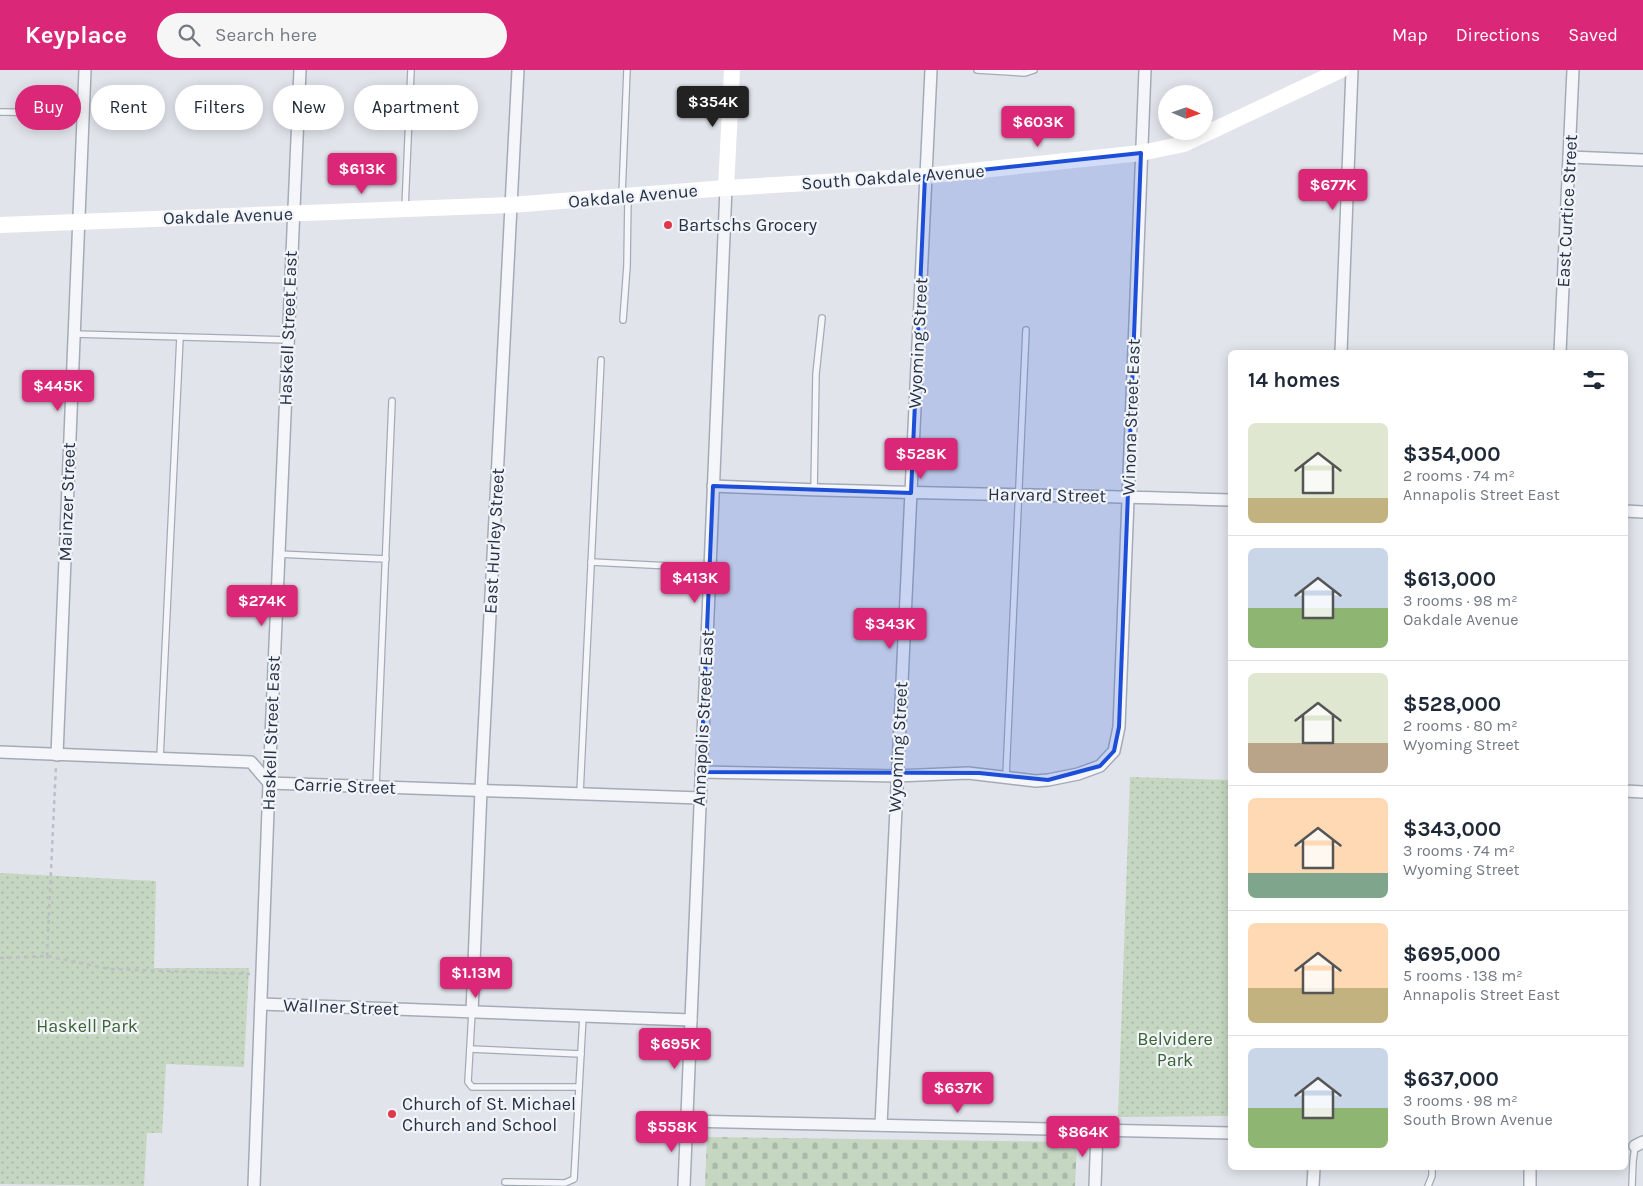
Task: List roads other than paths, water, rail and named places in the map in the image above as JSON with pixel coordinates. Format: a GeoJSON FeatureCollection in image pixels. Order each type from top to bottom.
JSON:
{"type":"FeatureCollection","features":[{"type":"Feature","properties":{"kind":"street","name":"Mainzer Street"},"geometry":{"type":"LineString","coordinates":[[56,755],[85,70]]}},
{"type":"Feature","properties":{"kind":"street","name":"Haskell Street East"},"geometry":{"type":"LineString","coordinates":[[254,1186],[268,783],[300,70]]}},
{"type":"Feature","properties":{"kind":"street","name":"East Hurley Street"},"geometry":{"type":"LineString","coordinates":[[472,1012],[481,790],[518,70]]}},
{"type":"Feature","properties":{"kind":"street","name":"Annapolis Street East"},"geometry":{"type":"LineString","coordinates":[[684,1186],[732,70]]}},
{"type":"Feature","properties":{"kind":"street","name":"Wyoming Street"},"geometry":{"type":"LineString","coordinates":[[881,1125],[931,70]]}},
{"type":"Feature","properties":{"kind":"street","name":"Winona Street East"},"geometry":{"type":"LineString","coordinates":[[1006,776],[1036,781],[1048,780],[1097,767],[1114,752],[1119,727],[1140,153],[1145,70]]}},
{"type":"Feature","properties":{"kind":"street","name":"South Oakdale Avenue"},"geometry":{"type":"LineString","coordinates":[[726,188],[925,176],[1140,153],[1184,144],[1341,70]]}},
{"type":"Feature","properties":{"kind":"street"},"geometry":{"type":"LineString","coordinates":[[1340,350],[1352,70]]}},
{"type":"Feature","properties":{"kind":"street","name":"East Curtice Street"},"geometry":{"type":"LineString","coordinates":[[1560,350],[1573,70]]}},
{"type":"Feature","properties":{"kind":"street"},"geometry":{"type":"LineString","coordinates":[[1569,158],[1643,160]]}},
{"type":"Feature","properties":{"kind":"street","name":"Oakdale Avenue"},"geometry":{"type":"LineString","coordinates":[[0,225],[511,205],[726,188]]}},
{"type":"Feature","properties":{"kind":"street","name":"Harvard Street"},"geometry":{"type":"LineString","coordinates":[[713,486],[911,494],[1128,496],[1228,500]]}},
{"type":"Feature","properties":{"kind":"street"},"geometry":{"type":"LineString","coordinates":[[1628,511],[1643,512]]}},
{"type":"Feature","properties":{"kind":"street","name":"Carrie Street"},"geometry":{"type":"LineString","coordinates":[[0,752],[251,762],[268,783],[700,798]]}},
{"type":"Feature","properties":{"kind":"street"},"geometry":{"type":"LineString","coordinates":[[701,772],[897,776],[933,776],[968,773],[1006,776]]}},
{"type":"Feature","properties":{"kind":"street"},"geometry":{"type":"LineString","coordinates":[[1628,791],[1643,792]]}},
{"type":"Feature","properties":{"kind":"street","name":"Wallner Street"},"geometry":{"type":"LineString","coordinates":[[261,1004],[691,1020]]}},
{"type":"Feature","properties":{"kind":"street"},"geometry":{"type":"LineString","coordinates":[[686,1121],[1228,1133]]}},
{"type":"Feature","properties":{"kind":"street"},"geometry":{"type":"LineString","coordinates":[[1095,1186],[1097,1130]]}},
{"type":"Feature","properties":{"kind":"street"},"geometry":{"type":"LineString","coordinates":[[1313,1186],[1314,1170]]}},
{"type":"Feature","properties":{"kind":"street"},"geometry":{"type":"LineString","coordinates":[[1530,1170],[1530,1186]]}},
{"type":"Feature","properties":{"kind":"lane"},"geometry":{"type":"LineString","coordinates":[[405,209],[411,70]]}},
{"type":"Feature","properties":{"kind":"lane"},"geometry":{"type":"LineString","coordinates":[[623,320],[627,266],[625,197],[627,70]]}},
{"type":"Feature","properties":{"kind":"lane"},"geometry":{"type":"LineString","coordinates":[[977,70],[1025,73],[1034,70]]}},
{"type":"Feature","properties":{"kind":"lane"},"geometry":{"type":"LineString","coordinates":[[0,112],[84,113]]}},
{"type":"Feature","properties":{"kind":"lane"},"geometry":{"type":"LineString","coordinates":[[814,491],[816,374],[822,318]]}},
{"type":"Feature","properties":{"kind":"lane"},"geometry":{"type":"LineString","coordinates":[[1006,776],[1026,330]]}},
{"type":"Feature","properties":{"kind":"lane"},"geometry":{"type":"LineString","coordinates":[[74,334],[288,340]]}},
{"type":"Feature","properties":{"kind":"lane"},"geometry":{"type":"LineString","coordinates":[[160,758],[180,337]]}},
{"type":"Feature","properties":{"kind":"lane"},"geometry":{"type":"LineString","coordinates":[[580,793],[601,360]]}},
{"type":"Feature","properties":{"kind":"lane"},"geometry":{"type":"LineString","coordinates":[[376,787],[392,401]]}},
{"type":"Feature","properties":{"kind":"lane"},"geometry":{"type":"LineString","coordinates":[[278,554],[386,559]]}},
{"type":"Feature","properties":{"kind":"lane"},"geometry":{"type":"LineString","coordinates":[[591,562],[710,568]]}},
{"type":"Feature","properties":{"kind":"lane"},"geometry":{"type":"LineString","coordinates":[[472,1012],[468,1082],[472,1087],[579,1088]]}},
{"type":"Feature","properties":{"kind":"lane"},"geometry":{"type":"LineString","coordinates":[[505,1182],[564,1183],[574,1179],[583,1016]]}},
{"type":"Feature","properties":{"kind":"lane"},"geometry":{"type":"LineString","coordinates":[[470,1049],[581,1054]]}},
{"type":"Feature","properties":{"kind":"lane"},"geometry":{"type":"LineString","coordinates":[[1632,1186],[1633,1161],[1639,1144]]}},
{"type":"Feature","properties":{"kind":"lane"},"geometry":{"type":"LineString","coordinates":[[1428,1186],[1432,1170]]}},
{"type":"Feature","properties":{"kind":"place","name":"Bartschs Grocery"},"geometry":{"type":"Point","coordinates":[668,225]}},
{"type":"Feature","properties":{"kind":"place","name":"Church of St. Michael Church and School"},"geometry":{"type":"Point","coordinates":[392,1114]}},
{"type":"Feature","properties":{"kind":"park label","name":"Haskell Park"},"geometry":{"type":"Point","coordinates":[87,1026]}},
{"type":"Feature","properties":{"kind":"park label","name":"Belvidere Park"},"geometry":{"type":"Point","coordinates":[1175,1050]}}]}
